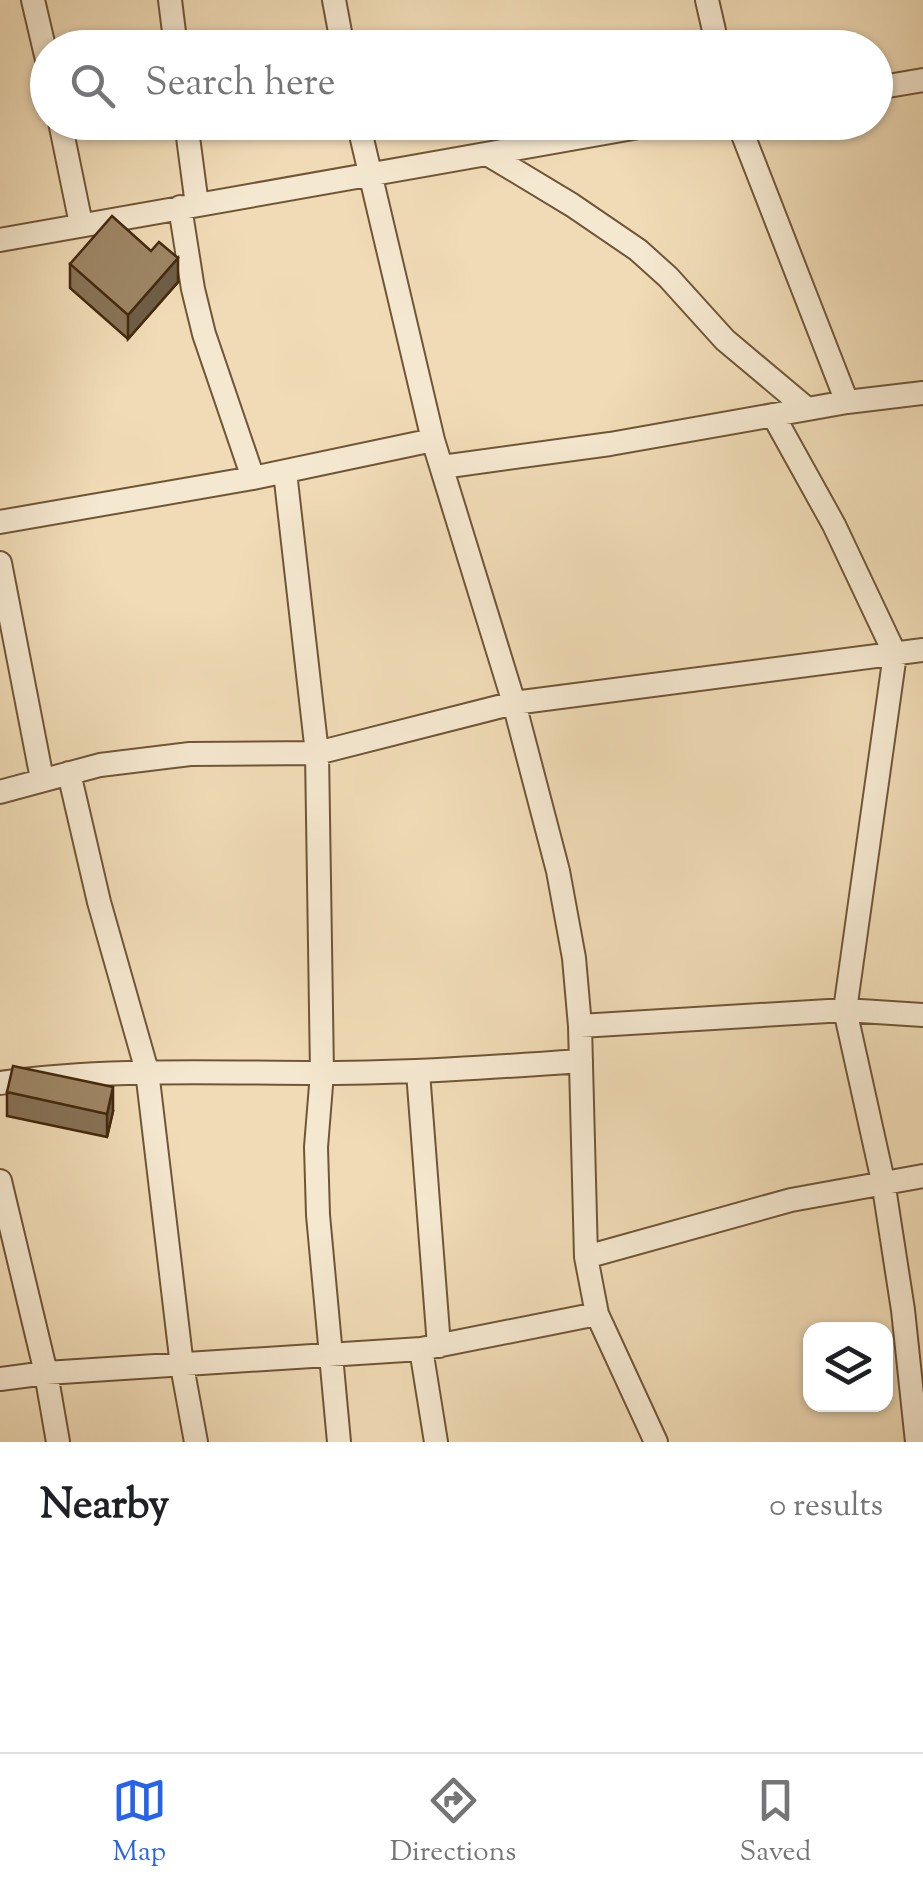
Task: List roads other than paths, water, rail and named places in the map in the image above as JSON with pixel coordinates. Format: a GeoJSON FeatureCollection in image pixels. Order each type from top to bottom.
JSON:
{"type":"FeatureCollection","features":[{"type":"Feature","properties":{"kind":"street"},"geometry":{"type":"LineString","coordinates":[[33,0],[40,30]]}},
{"type":"Feature","properties":{"kind":"street"},"geometry":{"type":"LineString","coordinates":[[170,0],[174,30]]}},
{"type":"Feature","properties":{"kind":"street"},"geometry":{"type":"LineString","coordinates":[[334,0],[340,30]]}},
{"type":"Feature","properties":{"kind":"street"},"geometry":{"type":"LineString","coordinates":[[707,0],[714,30]]}},
{"type":"Feature","properties":{"kind":"street"},"geometry":{"type":"LineString","coordinates":[[893,85],[923,80]]}},
{"type":"Feature","properties":{"kind":"street"},"geometry":{"type":"LineString","coordinates":[[64,140],[82,224]]}},
{"type":"Feature","properties":{"kind":"street"},"geometry":{"type":"LineString","coordinates":[[187,140],[193,290],[253,478]]}},
{"type":"Feature","properties":{"kind":"street"},"geometry":{"type":"LineString","coordinates":[[361,140],[434,440],[514,703],[558,871],[574,958],[580,1026],[586,1257],[597,1314],[656,1442]]}},
{"type":"Feature","properties":{"kind":"street"},"geometry":{"type":"LineString","coordinates":[[0,240],[569,140]]}},
{"type":"Feature","properties":{"kind":"street"},"geometry":{"type":"LineString","coordinates":[[745,140],[847,402]]}},
{"type":"Feature","properties":{"kind":"street"},"geometry":{"type":"LineString","coordinates":[[488,155],[638,250],[668,277],[724,340],[806,408]]}},
{"type":"Feature","properties":{"kind":"street"},"geometry":{"type":"LineString","coordinates":[[442,467],[610,444],[806,408],[923,392]]}},
{"type":"Feature","properties":{"kind":"street"},"geometry":{"type":"LineString","coordinates":[[773,414],[834,525],[895,654],[845,1010],[883,1181],[903,1310],[917,1442]]}},
{"type":"Feature","properties":{"kind":"street"},"geometry":{"type":"LineString","coordinates":[[0,522],[253,478],[434,440]]}},
{"type":"Feature","properties":{"kind":"street"},"geometry":{"type":"LineString","coordinates":[[284,472],[317,753],[322,1073],[316,1147],[328,1354],[339,1442]]}},
{"type":"Feature","properties":{"kind":"street"},"geometry":{"type":"LineString","coordinates":[[0,563],[42,779]]}},
{"type":"Feature","properties":{"kind":"street"},"geometry":{"type":"LineString","coordinates":[[0,792],[69,773],[163,756],[317,753],[514,703],[923,650]]}},
{"type":"Feature","properties":{"kind":"street"},"geometry":{"type":"LineString","coordinates":[[69,773],[99,902],[148,1070],[182,1366],[196,1442]]}},
{"type":"Feature","properties":{"kind":"street"},"geometry":{"type":"LineString","coordinates":[[580,1026],[845,1010],[923,1015]]}},
{"type":"Feature","properties":{"kind":"street"},"geometry":{"type":"LineString","coordinates":[[0,1083],[61,1074],[148,1070],[418,1072],[582,1061]]}},
{"type":"Feature","properties":{"kind":"street"},"geometry":{"type":"LineString","coordinates":[[418,1072],[436,1442]]}},
{"type":"Feature","properties":{"kind":"street"},"geometry":{"type":"LineString","coordinates":[[586,1257],[721,1217],[883,1181],[923,1176]]}},
{"type":"Feature","properties":{"kind":"street"},"geometry":{"type":"LineString","coordinates":[[0,1182],[46,1373],[58,1442]]}},
{"type":"Feature","properties":{"kind":"street"},"geometry":{"type":"LineString","coordinates":[[0,1379],[430,1348],[597,1314]]}}]}
